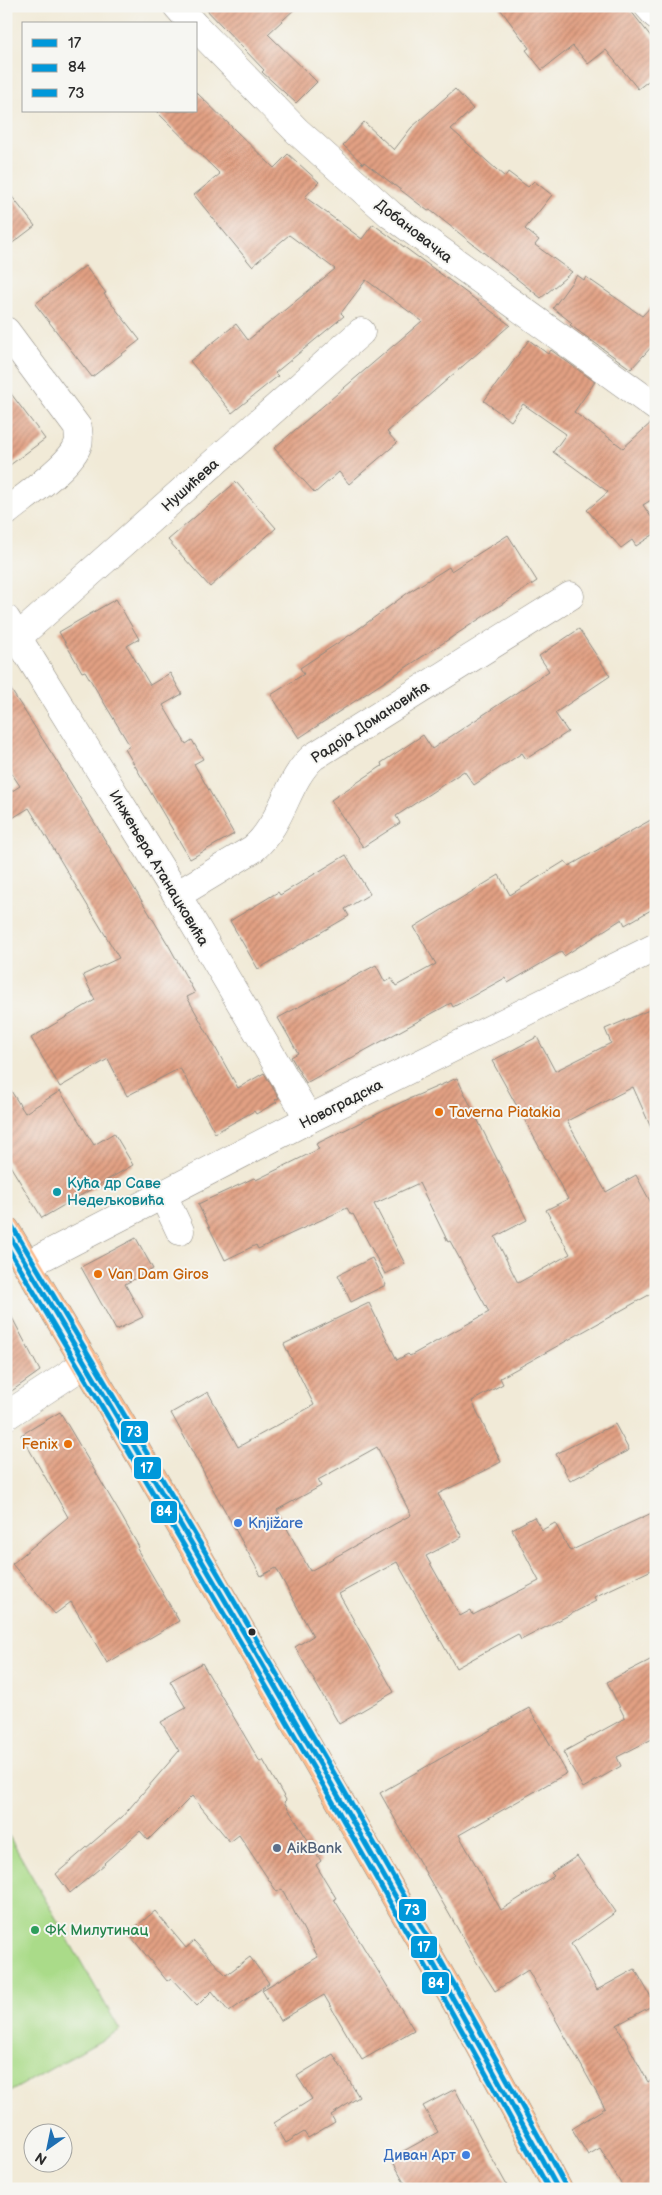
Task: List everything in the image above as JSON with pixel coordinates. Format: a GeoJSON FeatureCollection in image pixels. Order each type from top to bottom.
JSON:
{"type":"FeatureCollection","features":[{"type":"Feature","properties":{"kind":"main road"},"geometry":{"type":"LineString","coordinates":[[6,1230],[86,1363],[464,2016],[558,2189]]}},
{"type":"Feature","properties":{"kind":"street"},"geometry":{"type":"LineString","coordinates":[[177,6],[191,22]]}},
{"type":"Feature","properties":{"kind":"street"},"geometry":{"type":"LineString","coordinates":[[648,6],[656,15]]}},
{"type":"Feature","properties":{"kind":"street","name":"Добановачка"},"geometry":{"type":"LineString","coordinates":[[198,29],[298,131],[391,215],[656,407]]}},
{"type":"Feature","properties":{"kind":"street"},"geometry":{"type":"LineString","coordinates":[[6,331],[78,428],[79,443],[73,455],[63,466],[6,512]]}},
{"type":"Feature","properties":{"kind":"street","name":"Нушићева"},"geometry":{"type":"LineString","coordinates":[[12,628],[361,332]]}},
{"type":"Feature","properties":{"kind":"street","name":"Радоја Домановића"},"geometry":{"type":"LineString","coordinates":[[177,895],[253,849],[264,840],[279,816],[298,776],[313,757],[570,596]]}},
{"type":"Feature","properties":{"kind":"street","name":"Инжењера Атанацковића"},"geometry":{"type":"LineString","coordinates":[[12,628],[177,895],[309,1120]]}},
{"type":"Feature","properties":{"kind":"street","name":"Новоградска"},"geometry":{"type":"LineString","coordinates":[[28,1264],[309,1120],[656,948]]}},
{"type":"Feature","properties":{"kind":"street"},"geometry":{"type":"LineString","coordinates":[[162,1195],[180,1231]]}},
{"type":"Feature","properties":{"kind":"street"},"geometry":{"type":"LineString","coordinates":[[6,1416],[86,1363]]}},
{"type":"Feature","properties":{"kind":"green space","name":"ФК Милутинац"},"geometry":{"type":"Polygon","coordinates":[[[6,1831],[120,2030],[6,2094],[6,1831]]]}},
{"type":"Feature","properties":{"kind":"building"},"geometry":{"type":"Polygon","coordinates":[[[203,6],[298,6],[268,34],[317,82],[296,103],[262,72],[264,70],[203,6]]]}},
{"type":"Feature","properties":{"kind":"building"},"geometry":{"type":"Polygon","coordinates":[[[498,6],[627,6],[656,43],[656,75],[638,89],[606,50],[588,64],[573,46],[542,70],[526,50],[529,48],[498,6]]]}},
{"type":"Feature","properties":{"kind":"building"},"geometry":{"type":"Polygon","coordinates":[[[455,89],[473,109],[451,129],[505,177],[508,172],[528,187],[534,181],[552,195],[525,229],[539,240],[535,245],[572,272],[541,298],[430,210],[428,211],[364,162],[363,164],[343,145],[364,122],[394,150],[411,128],[455,89]]]}},
{"type":"Feature","properties":{"kind":"building"},"geometry":{"type":"Polygon","coordinates":[[[198,94],[274,168],[288,154],[319,182],[305,197],[362,239],[373,224],[510,325],[387,432],[397,443],[349,484],[339,472],[315,493],[274,448],[422,321],[366,280],[341,313],[344,316],[275,373],[278,376],[232,413],[190,361],[236,324],[248,340],[335,269],[289,235],[252,266],[194,195],[220,174],[157,112],[198,112],[198,94]]]}},
{"type":"Feature","properties":{"kind":"building"},"geometry":{"type":"Polygon","coordinates":[[[6,189],[35,226],[6,248],[6,189]]]}},
{"type":"Feature","properties":{"kind":"building"},"geometry":{"type":"Polygon","coordinates":[[[85,266],[140,340],[92,377],[35,304],[85,266]]]}},
{"type":"Feature","properties":{"kind":"building"},"geometry":{"type":"Polygon","coordinates":[[[577,275],[584,280],[586,277],[642,316],[656,301],[656,342],[631,369],[570,325],[572,323],[553,308],[577,275]]]}},
{"type":"Feature","properties":{"kind":"building"},"geometry":{"type":"Polygon","coordinates":[[[529,340],[548,354],[551,350],[595,382],[574,412],[623,448],[652,422],[656,422],[656,497],[643,505],[656,524],[656,533],[636,546],[632,540],[621,548],[587,510],[608,492],[553,452],[566,434],[523,404],[511,421],[484,401],[529,340]]]}},
{"type":"Feature","properties":{"kind":"building"},"geometry":{"type":"Polygon","coordinates":[[[6,387],[45,439],[6,468],[6,387]]]}},
{"type":"Feature","properties":{"kind":"building"},"geometry":{"type":"Polygon","coordinates":[[[236,482],[276,528],[210,587],[168,540],[236,482]]]}},
{"type":"Feature","properties":{"kind":"building"},"geometry":{"type":"Polygon","coordinates":[[[508,535],[537,581],[299,738],[271,695],[304,674],[300,668],[353,633],[409,592],[449,567],[451,571],[508,535]]]}},
{"type":"Feature","properties":{"kind":"building"},"geometry":{"type":"Polygon","coordinates":[[[116,599],[139,639],[127,646],[150,685],[170,673],[182,694],[163,705],[186,744],[192,740],[203,759],[194,764],[234,834],[190,859],[125,749],[130,746],[85,671],[82,672],[59,632],[116,599]]]}},
{"type":"Feature","properties":{"kind":"building"},"geometry":{"type":"Polygon","coordinates":[[[579,629],[610,676],[555,713],[568,732],[526,759],[522,753],[474,785],[464,771],[396,816],[400,823],[363,847],[331,800],[382,766],[381,763],[423,735],[432,749],[549,671],[539,656],[579,629]]]}},
{"type":"Feature","properties":{"kind":"building"},"geometry":{"type":"Polygon","coordinates":[[[6,682],[70,782],[169,946],[195,993],[187,997],[238,1088],[264,1073],[279,1098],[275,1100],[277,1102],[256,1114],[254,1111],[215,1133],[180,1068],[127,1096],[108,1059],[60,1087],[31,1038],[95,1000],[83,975],[119,958],[29,808],[6,822],[6,795],[20,786],[6,765],[6,682]]]}},
{"type":"Feature","properties":{"kind":"building"},"geometry":{"type":"Polygon","coordinates":[[[656,817],[656,907],[625,925],[622,919],[564,956],[561,952],[508,983],[505,978],[453,1007],[451,1003],[306,1083],[291,1057],[298,1053],[278,1018],[376,965],[385,982],[391,978],[396,986],[436,964],[414,927],[499,875],[510,895],[565,861],[569,866],[656,817]]]}},
{"type":"Feature","properties":{"kind":"building"},"geometry":{"type":"Polygon","coordinates":[[[346,855],[370,894],[345,909],[349,916],[258,969],[230,921],[278,892],[280,895],[346,855]]]}},
{"type":"Feature","properties":{"kind":"building"},"geometry":{"type":"Polygon","coordinates":[[[656,1007],[656,1139],[633,1087],[567,1121],[606,1192],[636,1175],[656,1212],[656,1291],[500,1378],[503,1384],[472,1401],[501,1462],[438,1494],[462,1537],[426,1556],[460,1616],[471,1610],[473,1615],[539,1581],[512,1529],[534,1517],[542,1530],[555,1523],[570,1551],[656,1511],[656,1568],[594,1597],[596,1601],[521,1640],[518,1634],[456,1668],[397,1562],[339,1594],[394,1692],[339,1724],[295,1647],[313,1636],[276,1568],[261,1576],[171,1413],[208,1392],[238,1447],[314,1405],[284,1344],[369,1303],[397,1360],[408,1354],[410,1356],[489,1312],[450,1241],[448,1242],[419,1183],[374,1204],[405,1264],[385,1274],[353,1214],[351,1215],[347,1208],[258,1249],[256,1245],[225,1260],[198,1204],[254,1178],[256,1180],[319,1149],[316,1144],[402,1102],[457,1078],[527,1220],[495,1237],[518,1283],[570,1254],[546,1210],[568,1199],[492,1061],[537,1037],[555,1071],[611,1043],[605,1029],[656,1007]],[[377,1447],[318,1480],[321,1486],[277,1510],[310,1571],[411,1515],[377,1447]]]}},
{"type":"Feature","properties":{"kind":"building","name":"Кућа др Саве Недељковића"},"geometry":{"type":"Polygon","coordinates":[[[6,1083],[25,1113],[60,1091],[94,1145],[114,1133],[133,1165],[42,1218],[6,1159],[6,1083]]]}},
{"type":"Feature","properties":{"kind":"building"},"geometry":{"type":"Polygon","coordinates":[[[136,1238],[153,1269],[125,1284],[143,1317],[116,1330],[81,1267],[136,1238]]]}},
{"type":"Feature","properties":{"kind":"building"},"geometry":{"type":"Polygon","coordinates":[[[372,1258],[386,1285],[351,1302],[338,1275],[372,1258]]]}},
{"type":"Feature","properties":{"kind":"building"},"geometry":{"type":"Polygon","coordinates":[[[6,1306],[40,1371],[6,1395],[6,1306]]]}},
{"type":"Feature","properties":{"kind":"building"},"geometry":{"type":"Polygon","coordinates":[[[60,1412],[122,1517],[139,1547],[137,1549],[179,1621],[107,1663],[71,1602],[55,1614],[12,1564],[68,1517],[21,1435],[60,1412]]]}},
{"type":"Feature","properties":{"kind":"building"},"geometry":{"type":"Polygon","coordinates":[[[615,1424],[629,1450],[570,1481],[556,1454],[615,1424]]]}},
{"type":"Feature","properties":{"kind":"building"},"geometry":{"type":"Polygon","coordinates":[[[656,1657],[656,1737],[617,1757],[621,1766],[583,1788],[563,1752],[625,1718],[607,1682],[656,1657]]]}},
{"type":"Feature","properties":{"kind":"building"},"geometry":{"type":"Polygon","coordinates":[[[202,1663],[260,1762],[263,1760],[286,1800],[284,1802],[321,1861],[316,1865],[336,1898],[334,1899],[414,2030],[362,2060],[324,1995],[280,2021],[262,1990],[318,1957],[282,1889],[277,1892],[239,1835],[230,1842],[192,1796],[148,1840],[140,1831],[70,1893],[56,1874],[122,1817],[179,1751],[161,1722],[186,1708],[170,1681],[202,1663]]]}},
{"type":"Feature","properties":{"kind":"building"},"geometry":{"type":"Polygon","coordinates":[[[529,1708],[567,1773],[459,1835],[501,1910],[554,1876],[551,1873],[577,1856],[616,1912],[571,1944],[597,1990],[635,1969],[655,2004],[617,2025],[648,2082],[656,2078],[656,2189],[624,2189],[600,2148],[588,2155],[572,2129],[605,2108],[528,1970],[495,1991],[380,1793],[529,1708]]]}},
{"type":"Feature","properties":{"kind":"building"},"geometry":{"type":"Polygon","coordinates":[[[155,1911],[186,1948],[194,1941],[226,1975],[250,1957],[269,1983],[229,2012],[212,1991],[197,2006],[171,1978],[167,1981],[128,1933],[155,1911]]]}},
{"type":"Feature","properties":{"kind":"building"},"geometry":{"type":"Polygon","coordinates":[[[333,2054],[359,2097],[331,2115],[335,2122],[308,2138],[304,2132],[286,2143],[274,2123],[312,2099],[297,2076],[333,2054]]]}},
{"type":"Feature","properties":{"kind":"building"},"geometry":{"type":"Polygon","coordinates":[[[455,2089],[509,2189],[408,2189],[391,2158],[438,2132],[423,2106],[455,2089]]]}},
{"type":"Feature","properties":{"kind":"transit line","name":"73"},"geometry":{"type":"LineString","coordinates":[[12,1226],[224,1583],[363,1823],[565,2185]]}},
{"type":"Feature","properties":{"kind":"transit line","name":"17"},"geometry":{"type":"LineString","coordinates":[[6,1230],[287,1707],[424,1947],[558,2189]]}},
{"type":"Feature","properties":{"kind":"transit line","name":"84"},"geometry":{"type":"LineString","coordinates":[[6,1245],[145,1479],[350,1832],[549,2189]]}},
{"type":"Feature","properties":{"kind":"place","name":"Taverna Piatakia"},"geometry":{"type":"Point","coordinates":[439,1112]}},
{"type":"Feature","properties":{"kind":"place","name":"Кућа др Саве Недељковића"},"geometry":{"type":"Point","coordinates":[57,1192]}},
{"type":"Feature","properties":{"kind":"place","name":"Van Dam Giros"},"geometry":{"type":"Point","coordinates":[98,1274]}},
{"type":"Feature","properties":{"kind":"place","name":"Fenix"},"geometry":{"type":"Point","coordinates":[68,1444]}},
{"type":"Feature","properties":{"kind":"place","name":"Knjižare"},"geometry":{"type":"Point","coordinates":[238,1523]}},
{"type":"Feature","properties":{"kind":"place","name":"AikBank"},"geometry":{"type":"Point","coordinates":[277,1848]}},
{"type":"Feature","properties":{"kind":"place","name":"ФК Милутинац"},"geometry":{"type":"Point","coordinates":[35,1930]}},
{"type":"Feature","properties":{"kind":"place","name":"Диван Арт"},"geometry":{"type":"Point","coordinates":[466,2155]}}]}
